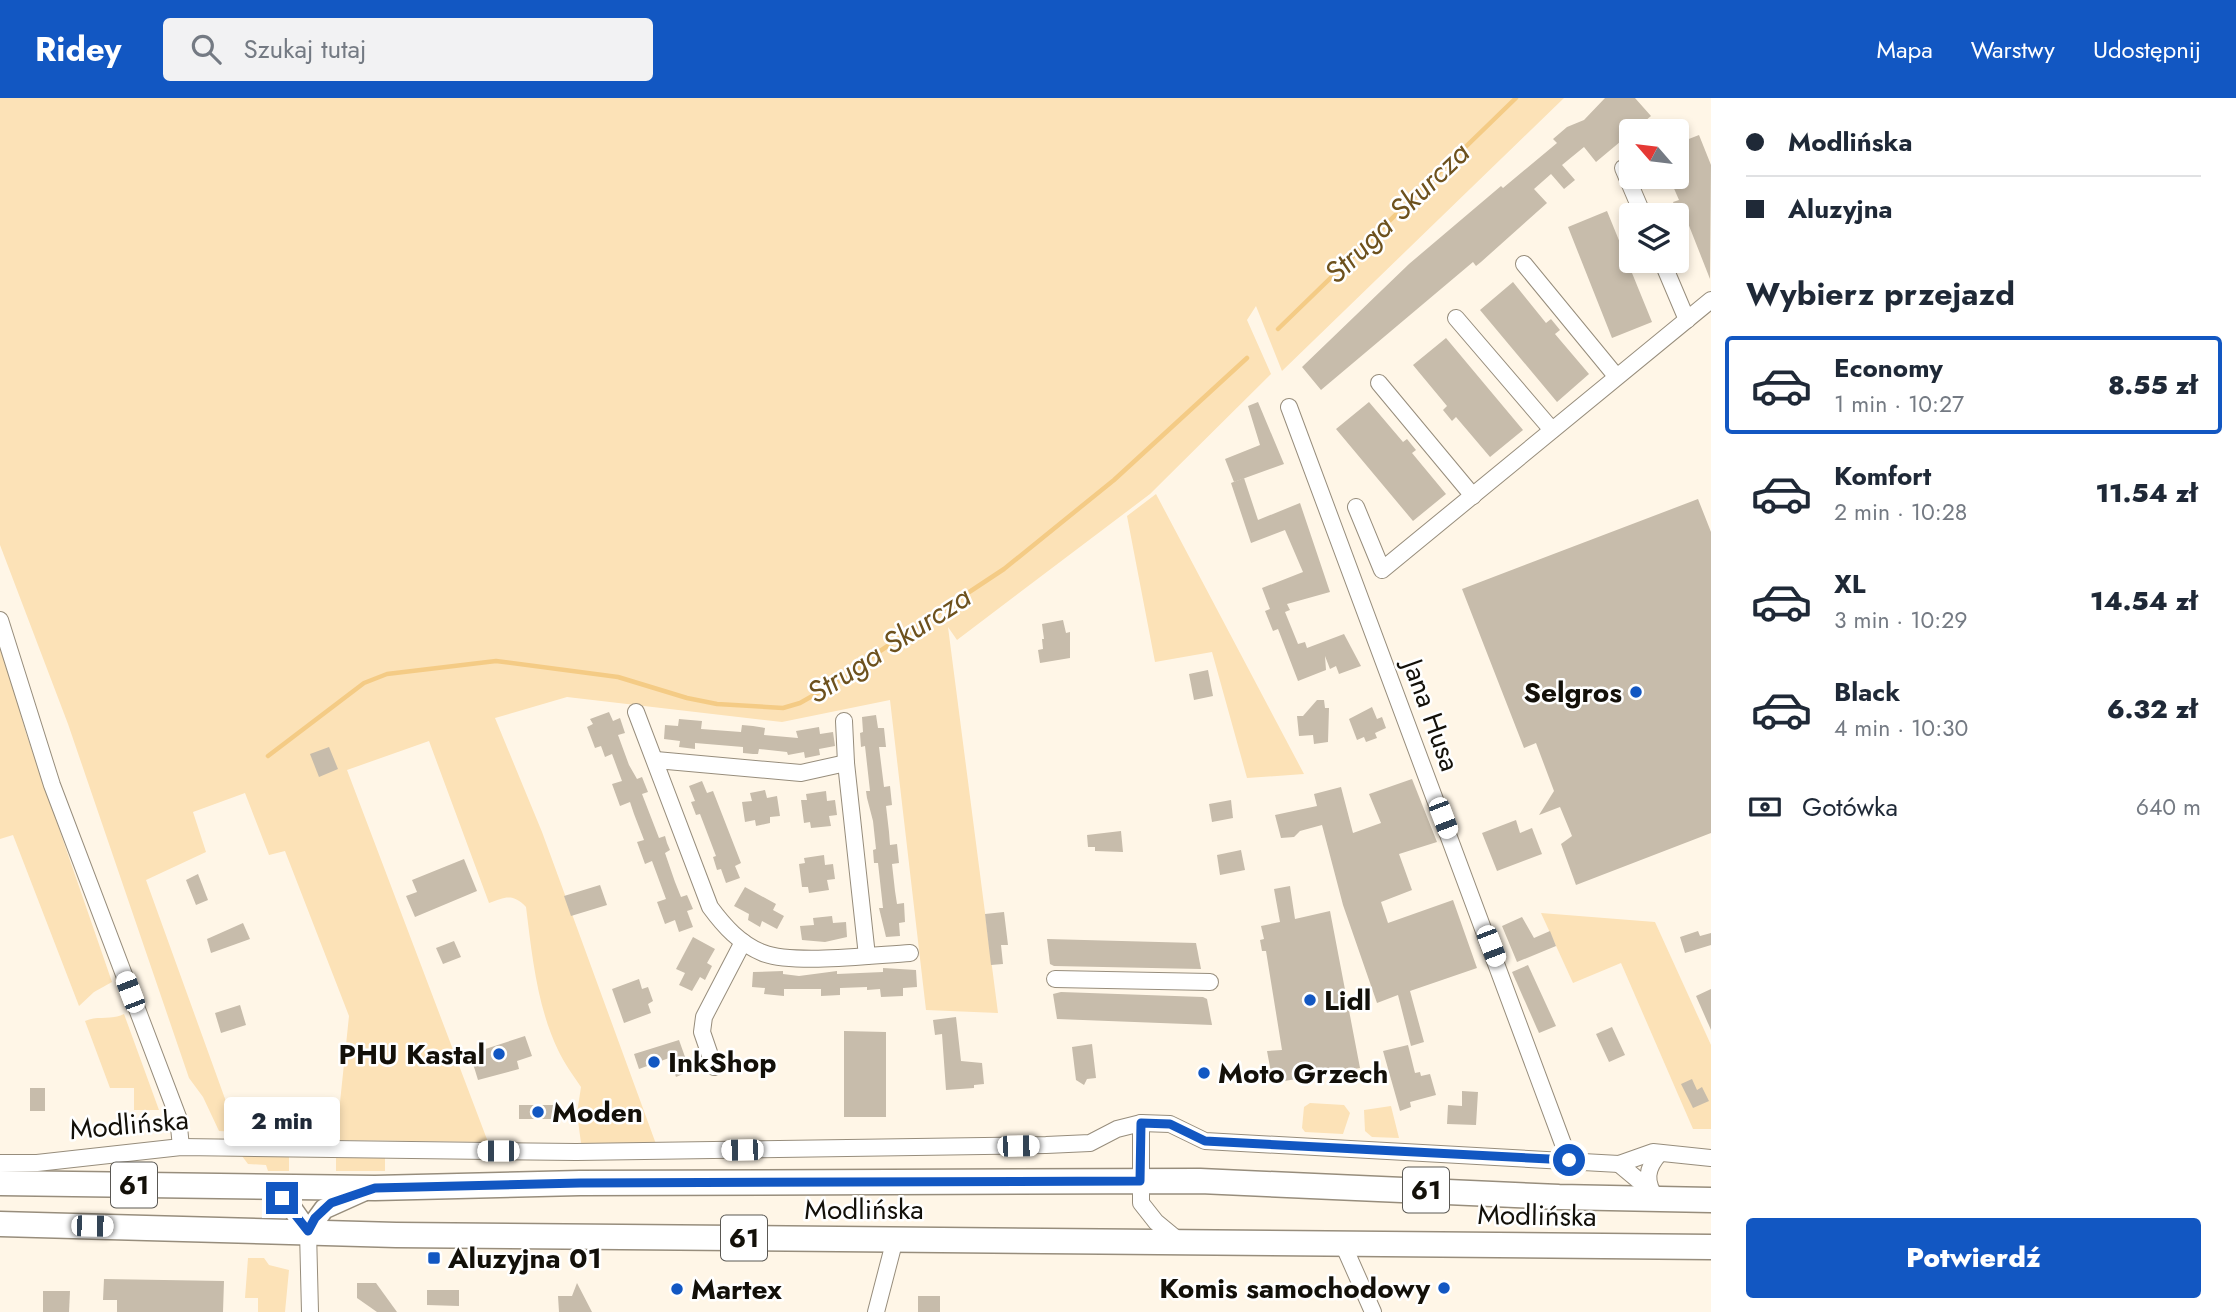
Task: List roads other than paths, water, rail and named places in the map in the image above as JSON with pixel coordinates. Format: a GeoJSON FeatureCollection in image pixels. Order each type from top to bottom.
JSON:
{"type":"FeatureCollection","features":[{"type":"Feature","properties":{"kind":"main road","name":"Modlińska"},"geometry":{"type":"LineString","coordinates":[[0,1183],[375,1188],[580,1183],[1278,1182],[1653,1194],[1711,1200]]}},
{"type":"Feature","properties":{"kind":"main road","name":"Modlińska"},"geometry":{"type":"LineString","coordinates":[[6,1226],[396,1235],[1711,1247]]}},
{"type":"Feature","properties":{"kind":"street"},"geometry":{"type":"LineString","coordinates":[[1524,264],[1616,376]]}},
{"type":"Feature","properties":{"kind":"street"},"geometry":{"type":"LineString","coordinates":[[1667,273],[1687,320]]}},
{"type":"Feature","properties":{"kind":"street"},"geometry":{"type":"LineString","coordinates":[[1356,507],[1382,570],[1711,300]]}},
{"type":"Feature","properties":{"kind":"street"},"geometry":{"type":"LineString","coordinates":[[1456,318],[1552,430]]}},
{"type":"Feature","properties":{"kind":"street"},"geometry":{"type":"LineString","coordinates":[[1379,383],[1473,496]]}},
{"type":"Feature","properties":{"kind":"street","name":"Jana Husa"},"geometry":{"type":"LineString","coordinates":[[1289,407],[1569,1160]]}},
{"type":"Feature","properties":{"kind":"street"},"geometry":{"type":"LineString","coordinates":[[0,620],[52,785],[178,1116],[181,1147]]}},
{"type":"Feature","properties":{"kind":"street"},"geometry":{"type":"LineString","coordinates":[[636,712],[710,907],[724,927],[765,954],[795,957],[910,953]]}},
{"type":"Feature","properties":{"kind":"street"},"geometry":{"type":"LineString","coordinates":[[844,721],[846,764],[867,956]]}},
{"type":"Feature","properties":{"kind":"street"},"geometry":{"type":"LineString","coordinates":[[656,760],[801,773],[846,764]]}},
{"type":"Feature","properties":{"kind":"street"},"geometry":{"type":"LineString","coordinates":[[714,1067],[702,1032],[704,1017],[743,942]]}},
{"type":"Feature","properties":{"kind":"street"},"geometry":{"type":"LineString","coordinates":[[1055,979],[1210,982]]}},
{"type":"Feature","properties":{"kind":"street"},"geometry":{"type":"LineString","coordinates":[[1141,1123],[1141,1203],[1156,1222],[1179,1241]]}},
{"type":"Feature","properties":{"kind":"street","name":"Modlińska"},"geometry":{"type":"LineString","coordinates":[[0,1163],[37,1163],[181,1147],[576,1152],[1045,1145],[1090,1143],[1117,1129],[1141,1123],[1170,1124],[1205,1141],[1619,1164],[1660,1153],[1711,1158]]}},
{"type":"Feature","properties":{"kind":"street"},"geometry":{"type":"LineString","coordinates":[[1653,1194],[1648,1175],[1651,1163],[1660,1153]]}},
{"type":"Feature","properties":{"kind":"street","name":"Modlińska"},"geometry":{"type":"LineString","coordinates":[[1619,1164],[1653,1194]]}},
{"type":"Feature","properties":{"kind":"street"},"geometry":{"type":"LineString","coordinates":[[267,1186],[289,1205],[308,1231]]}},
{"type":"Feature","properties":{"kind":"street"},"geometry":{"type":"LineString","coordinates":[[310,1312],[308,1231],[315,1218],[331,1203],[375,1188]]}},
{"type":"Feature","properties":{"kind":"street"},"geometry":{"type":"LineString","coordinates":[[876,1312],[895,1239]]}},
{"type":"Feature","properties":{"kind":"street"},"geometry":{"type":"LineString","coordinates":[[1342,1242],[1373,1312]]}},
{"type":"Feature","properties":{"kind":"waterway","name":"Struga Skurcza"},"geometry":{"type":"LineString","coordinates":[[1278,329],[1516,98]]}},
{"type":"Feature","properties":{"kind":"waterway","name":"Struga Skurcza"},"geometry":{"type":"LineString","coordinates":[[268,756],[364,683],[387,674],[496,661],[618,677],[687,698],[717,704],[783,708],[800,703],[851,674],[874,655],[1004,569],[1114,480],[1247,358]]}},
{"type":"Feature","properties":{"kind":"place","name":"Selgros"},"geometry":{"type":"Point","coordinates":[1636,692]}},
{"type":"Feature","properties":{"kind":"place","name":"Lidl"},"geometry":{"type":"Point","coordinates":[1310,1000]}},
{"type":"Feature","properties":{"kind":"place","name":"PHU Kastal"},"geometry":{"type":"Point","coordinates":[499,1054]}},
{"type":"Feature","properties":{"kind":"place","name":"InkShop"},"geometry":{"type":"Point","coordinates":[654,1062]}},
{"type":"Feature","properties":{"kind":"place","name":"Moto Grzech"},"geometry":{"type":"Point","coordinates":[1204,1073]}},
{"type":"Feature","properties":{"kind":"place","name":"Moden"},"geometry":{"type":"Point","coordinates":[538,1112]}},
{"type":"Feature","properties":{"kind":"place","name":"Aluzyjna 01"},"geometry":{"type":"Point","coordinates":[434,1258]}},
{"type":"Feature","properties":{"kind":"place","name":"Komis samochodowy"},"geometry":{"type":"Point","coordinates":[1444,1288]}},
{"type":"Feature","properties":{"kind":"place","name":"Martex"},"geometry":{"type":"Point","coordinates":[677,1289]}}]}
